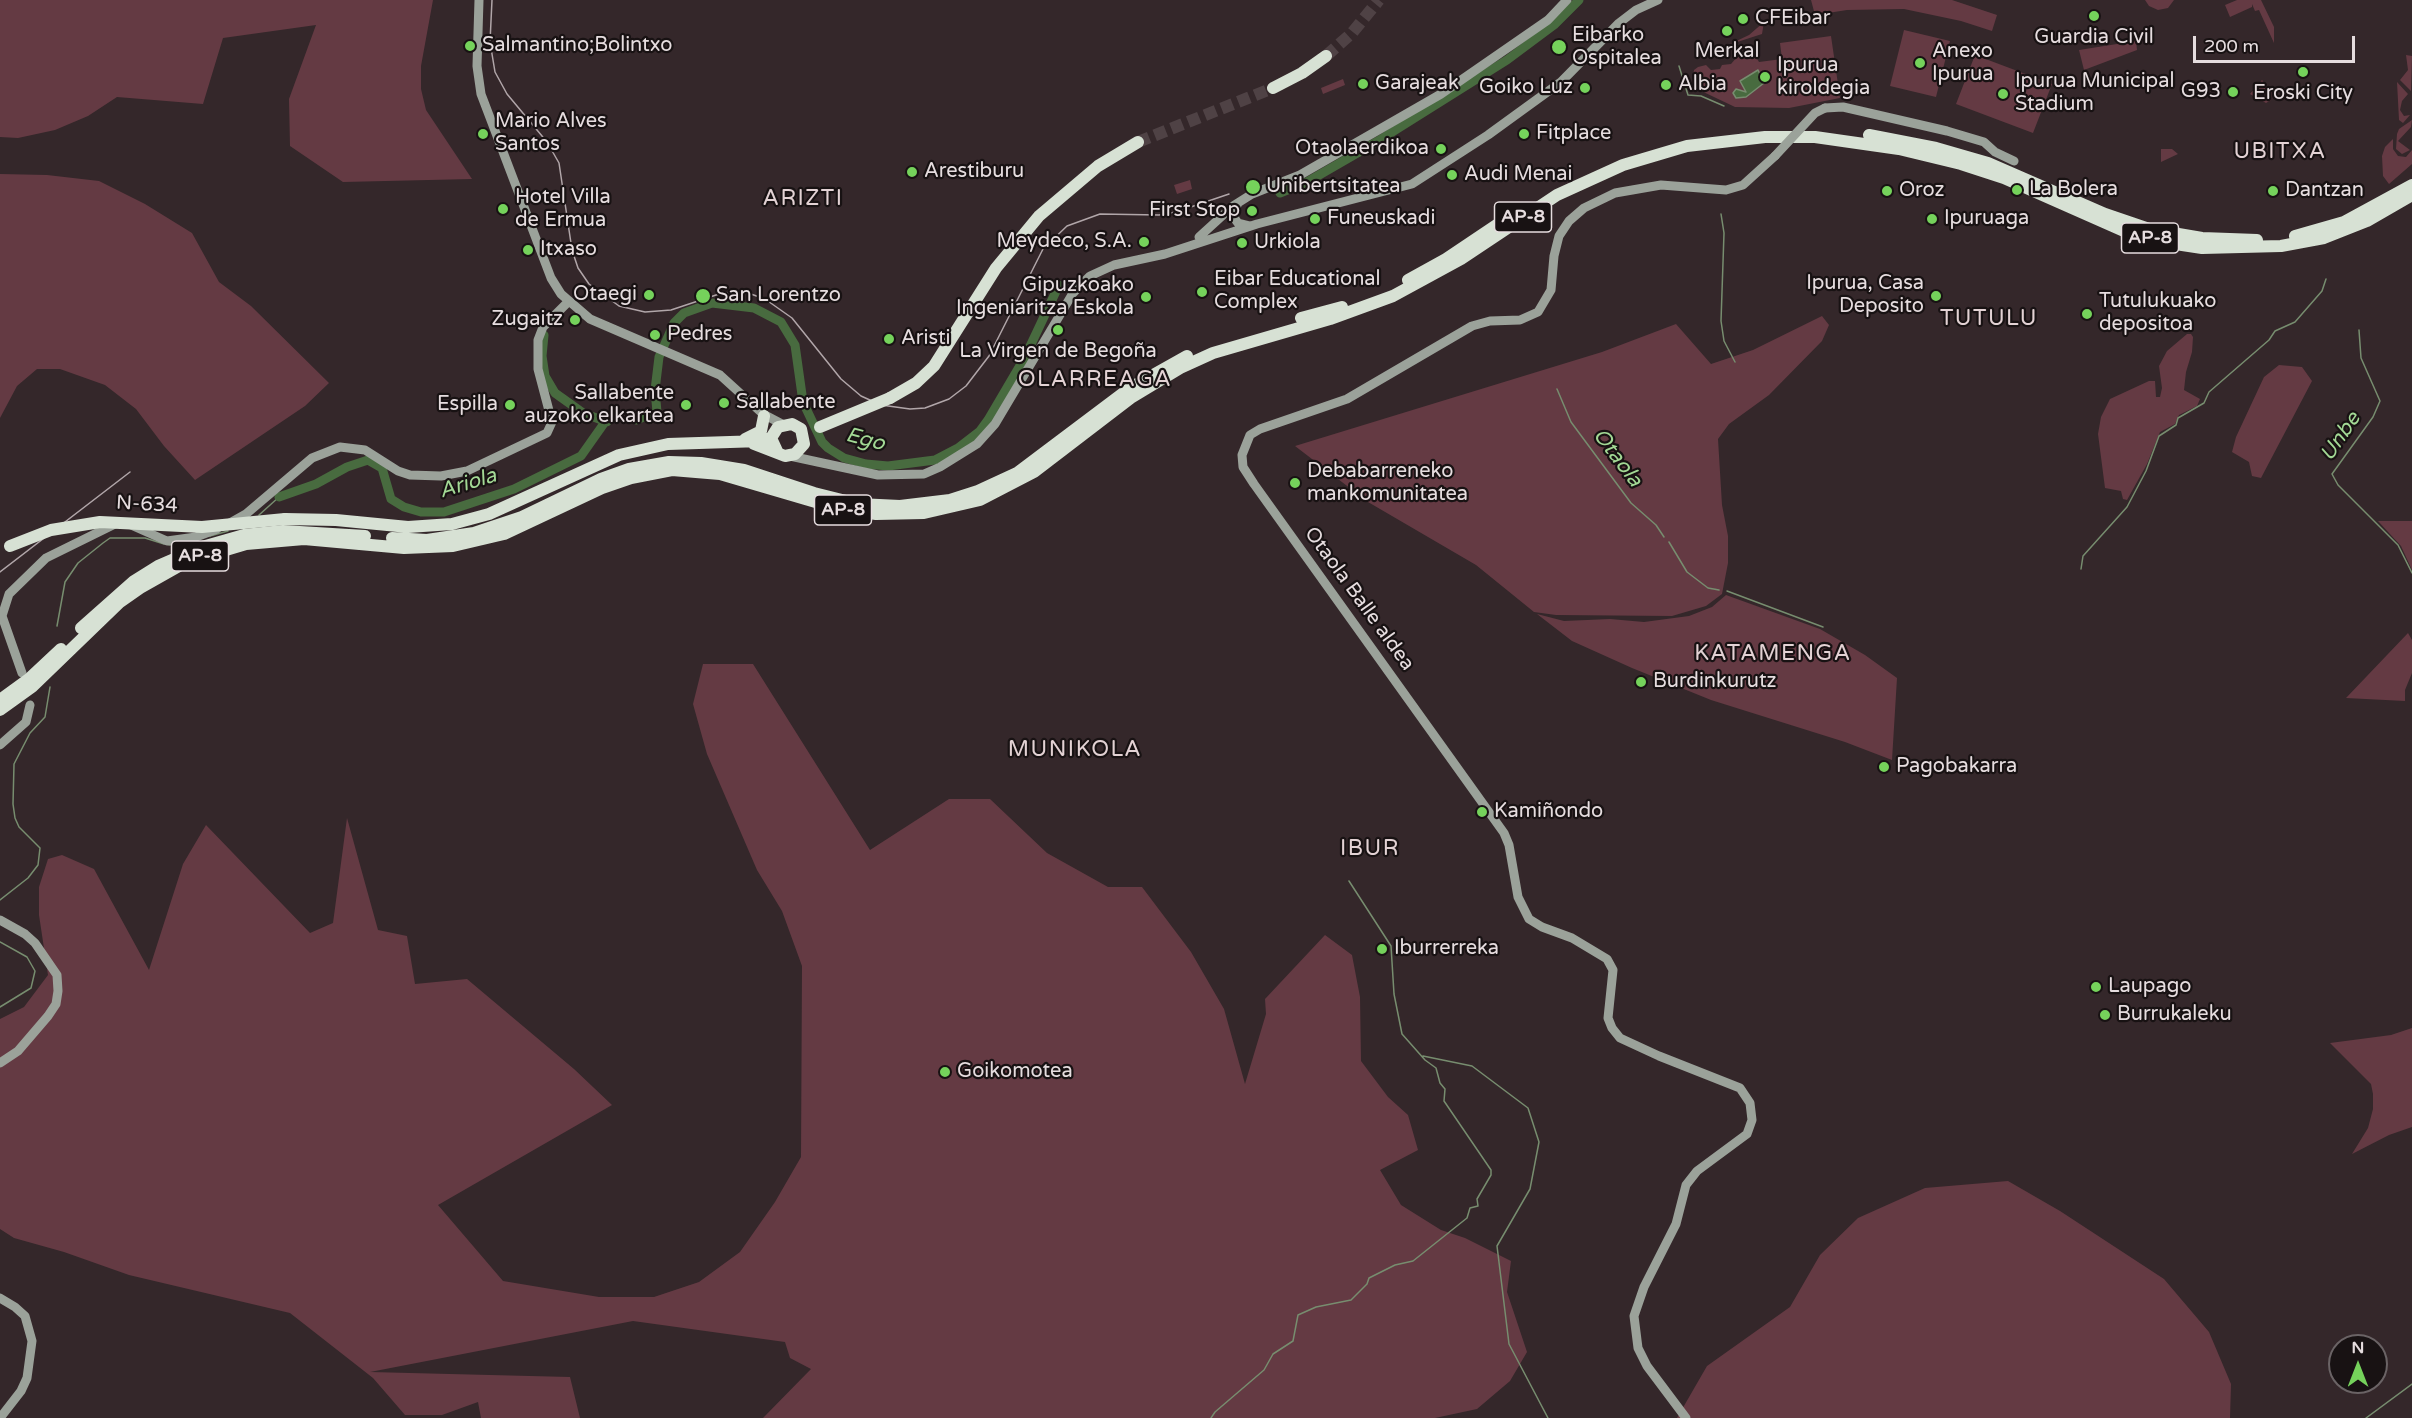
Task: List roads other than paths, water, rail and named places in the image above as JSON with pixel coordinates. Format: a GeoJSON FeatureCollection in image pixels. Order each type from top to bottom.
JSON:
{"type":"FeatureCollection","features":[{"type":"Feature","properties":{"kind":"highway"},"geometry":{"type":"LineString","coordinates":[[1273,88],[1326,57]]}},
{"type":"Feature","properties":{"kind":"highway","name":"AP-8"},"geometry":{"type":"LineString","coordinates":[[0,700],[30,678],[111,599],[158,566],[202,547],[244,535],[283,531],[405,539],[453,537],[501,526],[602,483],[669,462],[701,462],[744,470],[837,500],[858,504],[900,506],[950,500],[978,491],[1046,458],[1144,379],[1192,354],[1237,336],[1353,303],[1403,283],[1446,259],[1553,188],[1649,148],[1724,133],[1815,130],[1900,140],[1987,167],[2051,194],[2149,229],[2257,244],[2320,231],[2412,195]]}},
{"type":"Feature","properties":{"kind":"highway"},"geometry":{"type":"LineString","coordinates":[[732,441],[748,441],[772,436],[782,424],[814,429],[890,398],[916,383],[934,366],[996,267],[1039,216],[1084,177],[1138,142]]}},
{"type":"Feature","properties":{"kind":"highway","name":"AP-8"},"geometry":{"type":"LineString","coordinates":[[2388,205],[2412,185]]}},
{"type":"Feature","properties":{"kind":"highway"},"geometry":{"type":"LineString","coordinates":[[732,441],[758,435],[763,426],[763,415]]}},
{"type":"Feature","properties":{"kind":"highway"},"geometry":{"type":"LineString","coordinates":[[797,426],[803,434],[803,446]]}},
{"type":"Feature","properties":{"kind":"highway"},"geometry":{"type":"LineString","coordinates":[[748,441],[790,456],[803,446],[814,429]]}},
{"type":"Feature","properties":{"kind":"highway"},"geometry":{"type":"LineString","coordinates":[[772,436],[777,451]]}},
{"type":"Feature","properties":{"kind":"highway","name":"N-634"},"geometry":{"type":"LineString","coordinates":[[5,549],[51,530],[100,522],[202,527],[285,519],[336,520],[408,527],[452,524],[489,514],[619,455],[668,444],[732,441]]}},
{"type":"Feature","properties":{"kind":"highway","name":"AP-8"},"geometry":{"type":"LineString","coordinates":[[0,710],[32,687],[120,602],[162,574],[206,554],[246,544],[285,539],[404,548],[453,546],[504,534],[602,483]]}},
{"type":"Feature","properties":{"kind":"street"},"geometry":{"type":"LineString","coordinates":[[479,0],[477,66],[481,94],[551,278],[568,302],[590,319],[710,369],[729,381],[763,415],[782,424]]}},
{"type":"Feature","properties":{"kind":"street"},"geometry":{"type":"LineString","coordinates":[[1158,255],[1206,232],[1238,203],[1252,194],[1300,175],[1441,94],[1548,21],[1567,0]]}},
{"type":"Feature","properties":{"kind":"street"},"geometry":{"type":"LineString","coordinates":[[790,456],[811,459],[857,473],[899,476],[924,474],[977,444],[994,424],[1073,293],[1090,276],[1104,269],[1158,255],[1250,226],[1413,184],[1488,135],[1561,82],[1619,23],[1636,10],[1658,0]]}},
{"type":"Feature","properties":{"kind":"street","name":"Otaola Balle aldea"},"geometry":{"type":"LineString","coordinates":[[1686,1418],[1647,1366],[1638,1348],[1634,1316],[1644,1287],[1677,1224],[1686,1185],[1697,1171],[1747,1134],[1752,1120],[1750,1103],[1740,1088],[1620,1038],[1608,1018],[1608,1000],[1613,981],[1612,970],[1607,959],[1572,939],[1529,919],[1518,897],[1509,845],[1504,833],[1254,484],[1243,467],[1242,455],[1245,444],[1260,429],[1347,399],[1472,326],[1490,321],[1520,320],[1538,312],[1551,290],[1554,256],[1559,236],[1569,221],[1584,208],[1615,192],[1661,184],[1702,189],[1734,188],[1743,185],[1775,156],[1815,113],[1825,108],[1843,106],[1947,131],[1984,142],[1995,152],[2014,161]]}},
{"type":"Feature","properties":{"kind":"street"},"geometry":{"type":"LineString","coordinates":[[1238,203],[1234,212],[1235,219],[1250,226]]}},
{"type":"Feature","properties":{"kind":"street"},"geometry":{"type":"LineString","coordinates":[[22,673],[2,616],[9,594],[46,558],[102,529],[120,522],[166,541],[196,537],[229,524],[246,514],[312,458],[340,447],[365,450],[398,471],[410,475],[441,476],[466,471],[547,433],[552,422],[538,369],[538,340],[543,327],[568,302]]}},
{"type":"Feature","properties":{"kind":"street"},"geometry":{"type":"LineString","coordinates":[[763,415],[772,436]]}},
{"type":"Feature","properties":{"kind":"street"},"geometry":{"type":"LineString","coordinates":[[803,446],[811,459]]}},
{"type":"Feature","properties":{"kind":"street"},"geometry":{"type":"LineString","coordinates":[[0,745],[26,722],[30,705]]}},
{"type":"Feature","properties":{"kind":"street"},"geometry":{"type":"LineString","coordinates":[[0,920],[25,934],[35,943],[57,975],[58,991],[56,1004],[48,1016],[18,1051],[0,1063]]}},
{"type":"Feature","properties":{"kind":"street"},"geometry":{"type":"LineString","coordinates":[[0,1298],[15,1306],[25,1316],[32,1341],[27,1378],[21,1392],[0,1418]]}},
{"type":"Feature","properties":{"kind":"waterway"},"geometry":{"type":"LineString","coordinates":[[1280,193],[1307,182],[1378,141],[1507,60],[1554,25],[1579,0]]}},
{"type":"Feature","properties":{"kind":"waterway"},"geometry":{"type":"LineString","coordinates":[[1679,66],[1688,95],[1701,96],[1724,106]]}},
{"type":"Feature","properties":{"kind":"waterway"},"geometry":{"type":"LineString","coordinates":[[1721,214],[1724,233],[1721,321],[1724,341],[1735,362]]}},
{"type":"Feature","properties":{"kind":"waterway"},"geometry":{"type":"LineString","coordinates":[[2081,569],[2083,556],[2127,507],[2146,471],[2159,436],[2176,425],[2178,418],[2204,403],[2209,392],[2269,340],[2275,331],[2295,322],[2322,291],[2326,279]]}},
{"type":"Feature","properties":{"kind":"waterway","name":"Ego"},"geometry":{"type":"LineString","coordinates":[[636,420],[657,412],[655,390],[659,357],[674,323],[684,313],[712,303],[754,308],[781,322],[795,345],[803,402],[822,442],[828,448],[844,458],[866,464],[888,466],[935,460],[958,448],[980,431],[988,420],[1025,357],[1059,285]]}},
{"type":"Feature","properties":{"kind":"waterway","name":"Unbe"},"geometry":{"type":"LineString","coordinates":[[2359,330],[2361,358],[2380,401],[2373,417],[2332,474],[2338,485],[2398,545],[2412,573]]}},
{"type":"Feature","properties":{"kind":"waterway","name":"Ego"},"geometry":{"type":"LineString","coordinates":[[544,335],[542,356],[545,376],[555,393],[583,413],[607,422]]}},
{"type":"Feature","properties":{"kind":"waterway","name":"Otaola"},"geometry":{"type":"LineString","coordinates":[[1557,389],[1571,422],[1631,503],[1656,525],[1664,537]]}},
{"type":"Feature","properties":{"kind":"waterway","name":"Ariola"},"geometry":{"type":"LineString","coordinates":[[279,497],[316,484],[347,467],[368,460],[382,468],[391,499],[404,507],[421,512],[444,512],[514,489],[581,456],[605,422]]}},
{"type":"Feature","properties":{"kind":"waterway"},"geometry":{"type":"LineString","coordinates":[[259,515],[279,497]]}},
{"type":"Feature","properties":{"kind":"waterway"},"geometry":{"type":"LineString","coordinates":[[210,536],[228,531]]}},
{"type":"Feature","properties":{"kind":"waterway"},"geometry":{"type":"LineString","coordinates":[[57,626],[65,582],[78,563],[103,543],[110,538],[145,538],[164,544]]}},
{"type":"Feature","properties":{"kind":"waterway","name":"Otaola"},"geometry":{"type":"LineString","coordinates":[[1669,542],[1687,572],[1708,588],[1719,590]]}},
{"type":"Feature","properties":{"kind":"waterway"},"geometry":{"type":"LineString","coordinates":[[169,545],[179,544]]}},
{"type":"Feature","properties":{"kind":"waterway","name":"Otaola"},"geometry":{"type":"LineString","coordinates":[[1727,591],[1823,627]]}},
{"type":"Feature","properties":{"kind":"waterway"},"geometry":{"type":"LineString","coordinates":[[0,900],[28,878],[38,865],[40,848],[19,827],[15,818],[14,764],[30,733],[45,717],[50,687]]}},
{"type":"Feature","properties":{"kind":"waterway","name":"Iburrerreka"},"geometry":{"type":"LineString","coordinates":[[1211,1418],[1264,1370],[1273,1354],[1293,1341],[1298,1315],[1316,1307],[1351,1300],[1367,1284],[1369,1278],[1395,1265],[1413,1261],[1467,1218],[1470,1208],[1478,1206],[1477,1199],[1491,1175],[1491,1170],[1444,1101],[1445,1089],[1440,1083],[1436,1068],[1425,1060],[1402,1034],[1394,994],[1391,946],[1349,881]]}},
{"type":"Feature","properties":{"kind":"waterway"},"geometry":{"type":"LineString","coordinates":[[0,942],[27,957],[35,971],[31,988],[0,1007]]}},
{"type":"Feature","properties":{"kind":"waterway"},"geometry":{"type":"LineString","coordinates":[[1423,1056],[1472,1066],[1528,1108],[1539,1142],[1530,1189],[1497,1246],[1509,1344],[1548,1418]]}},
{"type":"Feature","properties":{"kind":"waterway","name":"Unbe"},"geometry":{"type":"LineString","coordinates":[[2366,1418],[2412,1384]]}},
{"type":"Feature","properties":{"kind":"tunnel"},"geometry":{"type":"LineString","coordinates":[[1326,56],[1352,33],[1379,0]]}},
{"type":"Feature","properties":{"kind":"tunnel"},"geometry":{"type":"LineString","coordinates":[[1138,142],[1273,88]]}},
{"type":"Feature","properties":{"kind":"railway"},"geometry":{"type":"LineString","coordinates":[[492,0],[490,42],[495,72],[507,94],[547,142],[559,163],[572,250],[578,268],[589,284],[619,306],[645,312],[671,310],[722,293],[748,293],[765,299],[792,318],[841,379],[861,396],[881,405],[910,409],[925,408],[949,399],[966,386],[989,356],[1043,249],[1067,226],[1100,214],[1159,215],[1176,212],[1229,194]]}},
{"type":"Feature","properties":{"kind":"railway"},"geometry":{"type":"LineString","coordinates":[[0,572],[130,472]]}},
{"type":"Feature","properties":{"kind":"place","name":"Guardia Civil"},"geometry":{"type":"Point","coordinates":[2094,16]}},
{"type":"Feature","properties":{"kind":"place","name":"CFEibar"},"geometry":{"type":"Point","coordinates":[1743,19]}},
{"type":"Feature","properties":{"kind":"place","name":"Merkal"},"geometry":{"type":"Point","coordinates":[1727,31]}},
{"type":"Feature","properties":{"kind":"place","name":"Salmantino;Bolintxo"},"geometry":{"type":"Point","coordinates":[470,46]}},
{"type":"Feature","properties":{"kind":"place","name":"Eibarko Ospitalea"},"geometry":{"type":"Point","coordinates":[1559,47]}},
{"type":"Feature","properties":{"kind":"place","name":"Anexo Ipurua"},"geometry":{"type":"Point","coordinates":[1920,63]}},
{"type":"Feature","properties":{"kind":"place","name":"Eroski City"},"geometry":{"type":"Point","coordinates":[2303,72]}},
{"type":"Feature","properties":{"kind":"place","name":"Ipurua kiroldegia"},"geometry":{"type":"Point","coordinates":[1765,77]}},
{"type":"Feature","properties":{"kind":"place","name":"Garajeak"},"geometry":{"type":"Point","coordinates":[1363,84]}},
{"type":"Feature","properties":{"kind":"place","name":"Albia"},"geometry":{"type":"Point","coordinates":[1666,85]}},
{"type":"Feature","properties":{"kind":"place","name":"Goiko Luz"},"geometry":{"type":"Point","coordinates":[1585,88]}},
{"type":"Feature","properties":{"kind":"place","name":"G93"},"geometry":{"type":"Point","coordinates":[2233,92]}},
{"type":"Feature","properties":{"kind":"place","name":"Ipurua Municipal Stadium"},"geometry":{"type":"Point","coordinates":[2003,94]}},
{"type":"Feature","properties":{"kind":"place","name":"Mario Alves Santos"},"geometry":{"type":"Point","coordinates":[483,134]}},
{"type":"Feature","properties":{"kind":"place","name":"Fitplace"},"geometry":{"type":"Point","coordinates":[1524,134]}},
{"type":"Feature","properties":{"kind":"place","name":"Otaolaerdikoa"},"geometry":{"type":"Point","coordinates":[1441,149]}},
{"type":"Feature","properties":{"kind":"place","name":"Arestiburu"},"geometry":{"type":"Point","coordinates":[912,172]}},
{"type":"Feature","properties":{"kind":"place","name":"Audi Menai"},"geometry":{"type":"Point","coordinates":[1452,175]}},
{"type":"Feature","properties":{"kind":"place","name":"Unibertsitatea"},"geometry":{"type":"Point","coordinates":[1253,187]}},
{"type":"Feature","properties":{"kind":"place","name":"La Bolera"},"geometry":{"type":"Point","coordinates":[2017,190]}},
{"type":"Feature","properties":{"kind":"place","name":"Oroz"},"geometry":{"type":"Point","coordinates":[1887,191]}},
{"type":"Feature","properties":{"kind":"place","name":"Dantzan"},"geometry":{"type":"Point","coordinates":[2273,191]}},
{"type":"Feature","properties":{"kind":"place","name":"Hotel Villa de Ermua"},"geometry":{"type":"Point","coordinates":[503,209]}},
{"type":"Feature","properties":{"kind":"place","name":"First Stop"},"geometry":{"type":"Point","coordinates":[1252,211]}},
{"type":"Feature","properties":{"kind":"place","name":"Funeuskadi"},"geometry":{"type":"Point","coordinates":[1315,219]}},
{"type":"Feature","properties":{"kind":"place","name":"Ipuruaga"},"geometry":{"type":"Point","coordinates":[1932,219]}},
{"type":"Feature","properties":{"kind":"place","name":"Meydeco, S.A."},"geometry":{"type":"Point","coordinates":[1144,242]}},
{"type":"Feature","properties":{"kind":"place","name":"Urkiola"},"geometry":{"type":"Point","coordinates":[1242,243]}},
{"type":"Feature","properties":{"kind":"place","name":"Itxaso"},"geometry":{"type":"Point","coordinates":[528,250]}},
{"type":"Feature","properties":{"kind":"place","name":"Eibar Educational Complex"},"geometry":{"type":"Point","coordinates":[1202,292]}},
{"type":"Feature","properties":{"kind":"place","name":"Otaegi"},"geometry":{"type":"Point","coordinates":[649,295]}},
{"type":"Feature","properties":{"kind":"place","name":"San Lorentzo"},"geometry":{"type":"Point","coordinates":[703,296]}},
{"type":"Feature","properties":{"kind":"place","name":"Ipurua, Casa Deposito"},"geometry":{"type":"Point","coordinates":[1936,296]}},
{"type":"Feature","properties":{"kind":"place","name":"Gipuzkoako Ingeniaritza Eskola"},"geometry":{"type":"Point","coordinates":[1146,297]}},
{"type":"Feature","properties":{"kind":"place","name":"Tutulukuako depositoa"},"geometry":{"type":"Point","coordinates":[2087,314]}},
{"type":"Feature","properties":{"kind":"place","name":"Zugaitz"},"geometry":{"type":"Point","coordinates":[575,320]}},
{"type":"Feature","properties":{"kind":"place","name":"La Virgen de Begoña"},"geometry":{"type":"Point","coordinates":[1058,330]}},
{"type":"Feature","properties":{"kind":"place","name":"Pedres"},"geometry":{"type":"Point","coordinates":[655,335]}},
{"type":"Feature","properties":{"kind":"place","name":"Aristi"},"geometry":{"type":"Point","coordinates":[889,339]}},
{"type":"Feature","properties":{"kind":"place","name":"Sallabente"},"geometry":{"type":"Point","coordinates":[724,403]}},
{"type":"Feature","properties":{"kind":"place","name":"Espilla"},"geometry":{"type":"Point","coordinates":[510,405]}},
{"type":"Feature","properties":{"kind":"place","name":"Sallabente auzoko elkartea"},"geometry":{"type":"Point","coordinates":[686,405]}},
{"type":"Feature","properties":{"kind":"place","name":"Debabarreneko mankomunitatea"},"geometry":{"type":"Point","coordinates":[1295,483]}},
{"type":"Feature","properties":{"kind":"place","name":"Burdinkurutz"},"geometry":{"type":"Point","coordinates":[1641,682]}},
{"type":"Feature","properties":{"kind":"place","name":"Pagobakarra"},"geometry":{"type":"Point","coordinates":[1884,767]}},
{"type":"Feature","properties":{"kind":"place","name":"Kamiñondo"},"geometry":{"type":"Point","coordinates":[1482,812]}},
{"type":"Feature","properties":{"kind":"place","name":"Iburrerreka"},"geometry":{"type":"Point","coordinates":[1382,949]}},
{"type":"Feature","properties":{"kind":"place","name":"Laupago"},"geometry":{"type":"Point","coordinates":[2096,987]}},
{"type":"Feature","properties":{"kind":"place","name":"Burrukaleku"},"geometry":{"type":"Point","coordinates":[2105,1015]}},
{"type":"Feature","properties":{"kind":"place","name":"Goikomotea"},"geometry":{"type":"Point","coordinates":[945,1072]}},
{"type":"Feature","properties":{"kind":"district","name":"UBITXA"},"geometry":{"type":"Point","coordinates":[2280,152]}},
{"type":"Feature","properties":{"kind":"district","name":"ARIZTI"},"geometry":{"type":"Point","coordinates":[803,199]}},
{"type":"Feature","properties":{"kind":"district","name":"TUTULU"},"geometry":{"type":"Point","coordinates":[1989,319]}},
{"type":"Feature","properties":{"kind":"district","name":"OLARREAGA"},"geometry":{"type":"Point","coordinates":[1095,380]}},
{"type":"Feature","properties":{"kind":"district","name":"KATAMENGA"},"geometry":{"type":"Point","coordinates":[1773,654]}},
{"type":"Feature","properties":{"kind":"district","name":"MUNIKOLA"},"geometry":{"type":"Point","coordinates":[1075,750]}},
{"type":"Feature","properties":{"kind":"district","name":"IBUR"},"geometry":{"type":"Point","coordinates":[1370,849]}}]}
